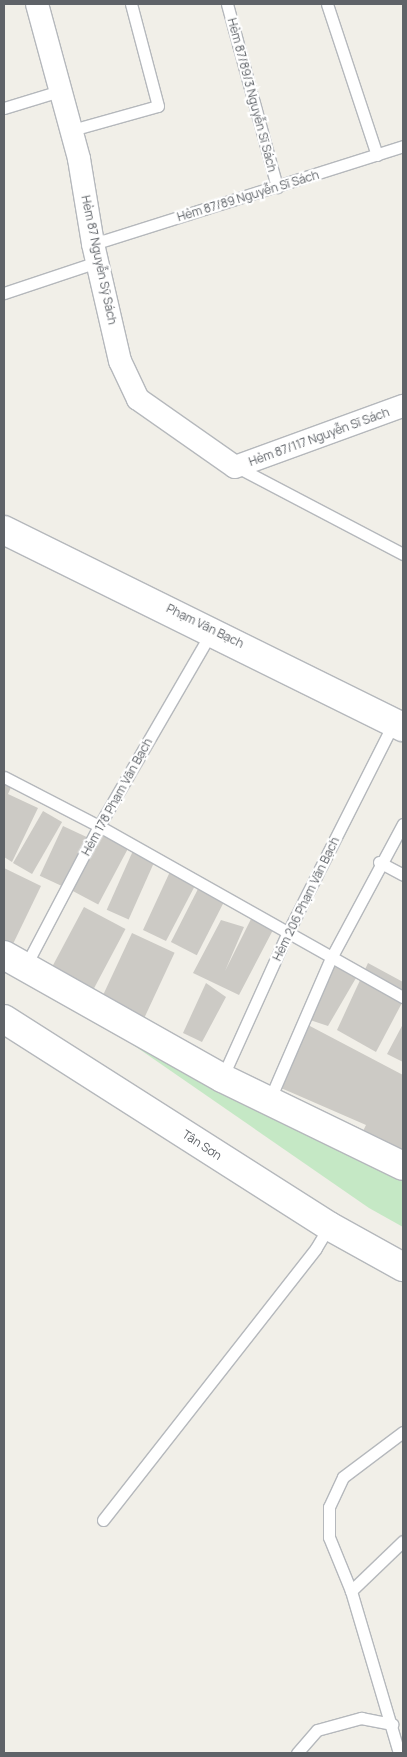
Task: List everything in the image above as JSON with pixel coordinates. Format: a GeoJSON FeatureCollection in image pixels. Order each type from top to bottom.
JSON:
{"type":"FeatureCollection","features":[{"type":"Feature","properties":{"kind":"street","name":"Hẻm 87 Nguyễn Sỹ Sách"},"geometry":{"type":"LineString","coordinates":[[37,4],[72,130],[95,253],[120,361],[138,399],[235,467]]}},
{"type":"Feature","properties":{"kind":"street","name":"Hẻm 87/117 Nguyễn Sĩ Sách"},"geometry":{"type":"LineString","coordinates":[[235,467],[403,406]]}},
{"type":"Feature","properties":{"kind":"street","name":"Phạm Văn Bạch"},"geometry":{"type":"LineString","coordinates":[[4,530],[212,630],[398,725]]}},
{"type":"Feature","properties":{"kind":"street"},"geometry":{"type":"LineString","coordinates":[[15,961],[222,1078],[403,1166]]}},
{"type":"Feature","properties":{"kind":"street","name":"Tân Sơn"},"geometry":{"type":"LineString","coordinates":[[4,1019],[329,1226],[403,1267]]}},
{"type":"Feature","properties":{"kind":"lane"},"geometry":{"type":"LineString","coordinates":[[72,130],[158,106],[131,4]]}},
{"type":"Feature","properties":{"kind":"lane","name":"Hẻm 87/89/3 Nguyễn Sĩ Sách"},"geometry":{"type":"LineString","coordinates":[[227,4],[277,187]]}},
{"type":"Feature","properties":{"kind":"lane"},"geometry":{"type":"LineString","coordinates":[[327,4],[377,155]]}},
{"type":"Feature","properties":{"kind":"lane"},"geometry":{"type":"LineString","coordinates":[[4,108],[60,90]]}},
{"type":"Feature","properties":{"kind":"lane","name":"Hẻm 87/89 Nguyễn Sĩ Sách"},"geometry":{"type":"LineString","coordinates":[[4,292],[95,253],[277,187],[403,146]]}},
{"type":"Feature","properties":{"kind":"lane"},"geometry":{"type":"LineString","coordinates":[[235,467],[403,554]]}},
{"type":"Feature","properties":{"kind":"lane","name":"Hẻm 178 Phạm Văn Bạch"},"geometry":{"type":"LineString","coordinates":[[15,961],[99,826],[212,630]]}},
{"type":"Feature","properties":{"kind":"lane","name":"Hẻm 206 Phạm Văn Bạch"},"geometry":{"type":"LineString","coordinates":[[222,1078],[287,934],[398,725]]}},
{"type":"Feature","properties":{"kind":"lane"},"geometry":{"type":"LineString","coordinates":[[4,777],[99,826],[287,934],[403,996]]}},
{"type":"Feature","properties":{"kind":"lane"},"geometry":{"type":"LineString","coordinates":[[268,1102],[331,958],[379,862],[403,824]]}},
{"type":"Feature","properties":{"kind":"lane"},"geometry":{"type":"LineString","coordinates":[[379,862],[403,875]]}},
{"type":"Feature","properties":{"kind":"lane"},"geometry":{"type":"LineString","coordinates":[[103,1520],[316,1248],[329,1226]]}},
{"type":"Feature","properties":{"kind":"lane"},"geometry":{"type":"LineString","coordinates":[[399,1753],[392,1724],[350,1591],[329,1537],[330,1507],[343,1477],[403,1432]]}},
{"type":"Feature","properties":{"kind":"lane"},"geometry":{"type":"LineString","coordinates":[[350,1591],[403,1541]]}},
{"type":"Feature","properties":{"kind":"lane"},"geometry":{"type":"LineString","coordinates":[[297,1753],[317,1730],[361,1718],[392,1724]]}},
{"type":"Feature","properties":{"kind":"green space"},"geometry":{"type":"Polygon","coordinates":[[[61,995],[403,1169],[403,1227],[369,1208],[61,995]]]}},
{"type":"Feature","properties":{"kind":"building"},"geometry":{"type":"Polygon","coordinates":[[[4,779],[13,783],[8,794],[38,808],[12,862],[4,857],[4,779]]]}},
{"type":"Feature","properties":{"kind":"building"},"geometry":{"type":"Polygon","coordinates":[[[43,811],[62,822],[32,874],[13,863],[43,811]]]}},
{"type":"Feature","properties":{"kind":"building"},"geometry":{"type":"Polygon","coordinates":[[[63,826],[89,838],[66,888],[40,876],[63,826]]]}},
{"type":"Feature","properties":{"kind":"building"},"geometry":{"type":"Polygon","coordinates":[[[100,833],[128,848],[98,905],[70,890],[100,833]]]}},
{"type":"Feature","properties":{"kind":"building"},"geometry":{"type":"Polygon","coordinates":[[[136,844],[158,854],[129,920],[107,910],[136,844]]]}},
{"type":"Feature","properties":{"kind":"building"},"geometry":{"type":"Polygon","coordinates":[[[174,863],[199,878],[166,941],[143,930],[174,863]]]}},
{"type":"Feature","properties":{"kind":"building"},"geometry":{"type":"Polygon","coordinates":[[[4,868],[41,886],[12,946],[4,942],[4,868]]]}},
{"type":"Feature","properties":{"kind":"building"},"geometry":{"type":"Polygon","coordinates":[[[200,885],[226,898],[197,955],[171,942],[200,885]]]}},
{"type":"Feature","properties":{"kind":"building"},"geometry":{"type":"Polygon","coordinates":[[[84,907],[125,929],[90,996],[48,974],[84,907]]]}},
{"type":"Feature","properties":{"kind":"building"},"geometry":{"type":"Polygon","coordinates":[[[251,919],[273,930],[239,995],[193,973],[221,920],[244,927],[225,971],[251,919]]]}},
{"type":"Feature","properties":{"kind":"building"},"geometry":{"type":"Polygon","coordinates":[[[132,933],[175,953],[143,1021],[100,1001],[132,933]]]}},
{"type":"Feature","properties":{"kind":"building"},"geometry":{"type":"Polygon","coordinates":[[[368,963],[403,982],[403,1001],[376,1052],[337,1030],[368,963]]]}},
{"type":"Feature","properties":{"kind":"building"},"geometry":{"type":"Polygon","coordinates":[[[333,965],[356,978],[328,1026],[310,1020],[333,965]]]}},
{"type":"Feature","properties":{"kind":"building"},"geometry":{"type":"Polygon","coordinates":[[[206,983],[226,997],[202,1042],[183,1033],[206,983]]]}},
{"type":"Feature","properties":{"kind":"building"},"geometry":{"type":"Polygon","coordinates":[[[403,1024],[403,1062],[387,1054],[403,1024]]]}},
{"type":"Feature","properties":{"kind":"building"},"geometry":{"type":"Polygon","coordinates":[[[308,1025],[403,1075],[403,1150],[363,1131],[366,1125],[281,1088],[308,1025]]]}}]}
